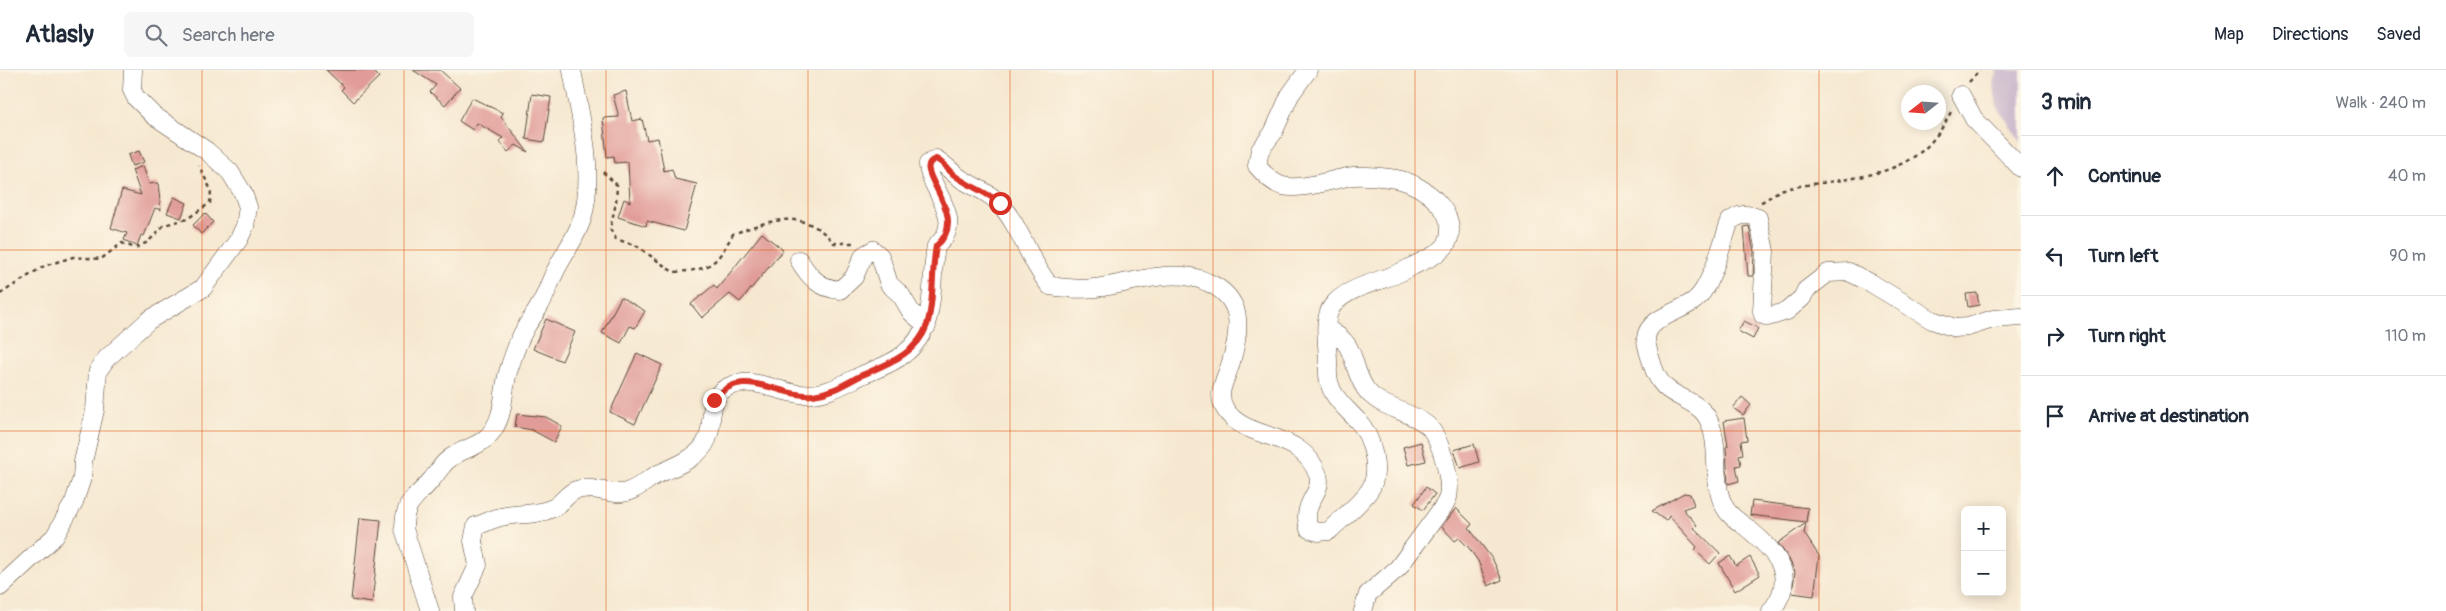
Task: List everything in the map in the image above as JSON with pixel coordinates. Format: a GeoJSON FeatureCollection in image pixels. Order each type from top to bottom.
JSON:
{"type":"FeatureCollection","features":[{"type":"Feature","properties":{"kind":"street"},"geometry":{"type":"LineString","coordinates":[[0,587],[55,536],[74,502],[82,478],[82,462],[95,410],[98,371],[106,359],[148,320],[203,288],[245,226],[248,207],[243,193],[230,172],[206,150],[153,115],[136,98],[132,90],[133,70]]}},
{"type":"Feature","properties":{"kind":"street"},"geometry":{"type":"LineString","coordinates":[[430,611],[404,529],[404,517],[408,503],[432,479],[442,464],[456,454],[476,446],[489,435],[500,421],[505,381],[510,365],[526,326],[537,311],[554,273],[575,238],[583,216],[587,192],[580,107],[572,70]]}},
{"type":"Feature","properties":{"kind":"street"},"geometry":{"type":"LineString","coordinates":[[464,611],[463,598],[478,565],[474,541],[476,526],[497,518],[529,516],[553,508],[577,490],[588,488],[623,493],[676,467],[705,447],[712,428],[714,400],[719,393],[731,386],[752,382],[791,393],[811,395],[830,392],[904,355],[918,342],[927,326],[932,298],[932,267],[936,246],[941,242],[947,226],[947,208],[928,173],[928,164],[936,159],[943,162],[954,174],[985,191],[1000,203],[1029,250],[1041,275],[1050,286],[1094,288],[1182,275],[1202,279],[1222,288],[1234,306],[1238,326],[1231,364],[1224,377],[1221,393],[1225,408],[1234,418],[1247,427],[1282,439],[1297,448],[1312,462],[1319,478],[1316,494],[1308,505],[1306,518],[1309,529],[1318,532],[1329,531],[1369,490],[1376,477],[1374,458],[1365,432],[1358,421],[1334,396],[1330,388],[1327,377],[1327,315],[1334,304],[1352,291],[1401,272],[1434,256],[1446,245],[1450,230],[1442,206],[1418,187],[1399,179],[1354,176],[1302,186],[1283,186],[1266,176],[1256,166],[1260,150],[1274,133],[1290,95],[1308,70]]}},
{"type":"Feature","properties":{"kind":"street"},"geometry":{"type":"LineString","coordinates":[[1961,95],[1974,118],[2021,168]]}},
{"type":"Feature","properties":{"kind":"street"},"geometry":{"type":"LineString","coordinates":[[1771,611],[1782,595],[1786,582],[1781,565],[1762,541],[1733,518],[1724,507],[1719,489],[1709,420],[1700,409],[1666,388],[1654,371],[1646,340],[1648,329],[1659,320],[1697,299],[1706,284],[1730,220],[1739,215],[1750,214],[1758,218],[1765,251],[1762,311],[1763,315],[1768,317],[1787,311],[1802,298],[1806,290],[1828,273],[1849,272],[1932,320],[1955,328],[1968,327],[1993,319],[2021,317]]}},
{"type":"Feature","properties":{"kind":"street"},"geometry":{"type":"LineString","coordinates":[[798,260],[814,280],[826,288],[840,290],[854,277],[864,255],[873,250],[880,256],[889,284],[901,295],[911,312],[927,326]]}},
{"type":"Feature","properties":{"kind":"street"},"geometry":{"type":"LineString","coordinates":[[1327,329],[1342,336],[1354,358],[1365,388],[1374,397],[1428,426],[1445,461],[1448,479],[1448,496],[1443,507],[1398,568],[1368,594],[1363,611]]}},
{"type":"Feature","properties":{"kind":"path"},"geometry":{"type":"LineString","coordinates":[[1739,215],[1748,206],[1767,200],[1782,190],[1878,173],[1898,165],[1919,152],[1936,137],[1961,95],[1980,70]]}},
{"type":"Feature","properties":{"kind":"path"},"geometry":{"type":"LineString","coordinates":[[0,294],[44,266],[73,257],[101,259],[122,243],[135,248],[148,242],[164,225],[187,220],[210,203],[211,190],[197,161],[194,143]]}},
{"type":"Feature","properties":{"kind":"path"},"geometry":{"type":"LineString","coordinates":[[586,163],[605,172],[616,185],[616,203],[610,229],[616,239],[637,246],[673,272],[707,266],[721,257],[733,234],[776,220],[790,219],[807,222],[820,230],[834,243],[857,242],[873,250]]}},
{"type":"Feature","properties":{"kind":"shaded area"},"geometry":{"type":"Polygon","coordinates":[[[1997,70],[2021,70],[2021,142],[1997,106],[1993,81],[1997,70]]]}},
{"type":"Feature","properties":{"kind":"building"},"geometry":{"type":"Polygon","coordinates":[[[326,70],[372,70],[379,77],[353,102],[341,90],[344,87],[326,70]]]}},
{"type":"Feature","properties":{"kind":"building"},"geometry":{"type":"Polygon","coordinates":[[[413,70],[440,70],[460,88],[445,105],[430,92],[436,85],[413,70]]]}},
{"type":"Feature","properties":{"kind":"building"},"geometry":{"type":"Polygon","coordinates":[[[626,91],[632,121],[642,119],[647,140],[658,138],[664,171],[672,169],[675,179],[697,184],[684,231],[647,221],[646,226],[618,217],[624,199],[630,202],[628,162],[615,163],[614,156],[607,157],[603,118],[619,117],[613,95],[626,91]]]}},
{"type":"Feature","properties":{"kind":"building"},"geometry":{"type":"Polygon","coordinates":[[[532,94],[551,97],[544,142],[526,139],[532,94]]]}},
{"type":"Feature","properties":{"kind":"building"},"geometry":{"type":"Polygon","coordinates":[[[472,98],[503,113],[501,117],[528,152],[516,145],[508,152],[499,141],[503,138],[477,123],[473,130],[459,121],[472,98]]]}},
{"type":"Feature","properties":{"kind":"building"},"geometry":{"type":"Polygon","coordinates":[[[139,151],[144,162],[132,166],[128,155],[139,151]]]}},
{"type":"Feature","properties":{"kind":"building"},"geometry":{"type":"Polygon","coordinates":[[[143,166],[149,184],[158,183],[161,210],[155,208],[144,236],[141,235],[137,246],[124,240],[127,233],[111,228],[122,190],[141,195],[132,170],[143,166]]]}},
{"type":"Feature","properties":{"kind":"building"},"geometry":{"type":"Polygon","coordinates":[[[174,197],[187,203],[181,218],[167,213],[174,197]]]}},
{"type":"Feature","properties":{"kind":"building"},"geometry":{"type":"Polygon","coordinates":[[[205,213],[213,222],[201,234],[193,225],[205,213]]]}},
{"type":"Feature","properties":{"kind":"building"},"geometry":{"type":"Polygon","coordinates":[[[1749,226],[1754,252],[1753,276],[1748,276],[1744,227],[1749,226]]]}},
{"type":"Feature","properties":{"kind":"building"},"geometry":{"type":"Polygon","coordinates":[[[762,233],[783,250],[740,302],[730,294],[702,318],[691,304],[714,285],[717,289],[762,233]]]}},
{"type":"Feature","properties":{"kind":"building"},"geometry":{"type":"Polygon","coordinates":[[[1977,293],[1979,305],[1968,307],[1966,294],[1977,293]]]}},
{"type":"Feature","properties":{"kind":"building"},"geometry":{"type":"Polygon","coordinates":[[[621,297],[645,311],[635,328],[630,326],[621,343],[602,333],[621,297]]]}},
{"type":"Feature","properties":{"kind":"building"},"geometry":{"type":"Polygon","coordinates":[[[546,319],[575,332],[562,361],[533,349],[546,319]]]}},
{"type":"Feature","properties":{"kind":"building"},"geometry":{"type":"Polygon","coordinates":[[[1744,321],[1758,328],[1753,339],[1738,331],[1744,321]]]}},
{"type":"Feature","properties":{"kind":"building"},"geometry":{"type":"Polygon","coordinates":[[[637,353],[662,365],[635,424],[610,412],[637,353]]]}},
{"type":"Feature","properties":{"kind":"building"},"geometry":{"type":"Polygon","coordinates":[[[1742,397],[1751,405],[1743,415],[1733,408],[1742,397]]]}},
{"type":"Feature","properties":{"kind":"building"},"geometry":{"type":"Polygon","coordinates":[[[517,414],[546,417],[562,426],[554,442],[532,430],[515,427],[517,414]]]}},
{"type":"Feature","properties":{"kind":"building"},"geometry":{"type":"Polygon","coordinates":[[[1744,418],[1747,440],[1741,441],[1743,454],[1739,455],[1741,465],[1736,466],[1739,481],[1728,484],[1726,447],[1728,446],[1724,421],[1744,418]]]}},
{"type":"Feature","properties":{"kind":"building"},"geometry":{"type":"Polygon","coordinates":[[[1421,442],[1426,461],[1408,465],[1403,447],[1421,442]]]}},
{"type":"Feature","properties":{"kind":"building"},"geometry":{"type":"Polygon","coordinates":[[[1474,444],[1479,462],[1460,468],[1454,450],[1474,444]]]}},
{"type":"Feature","properties":{"kind":"building"},"geometry":{"type":"Polygon","coordinates":[[[1426,487],[1435,494],[1423,510],[1414,504],[1426,487]]]}},
{"type":"Feature","properties":{"kind":"building"},"geometry":{"type":"Polygon","coordinates":[[[1684,493],[1690,494],[1694,505],[1683,509],[1697,525],[1694,528],[1720,553],[1710,564],[1695,550],[1697,547],[1669,516],[1666,521],[1652,511],[1684,493]]]}},
{"type":"Feature","properties":{"kind":"building"},"geometry":{"type":"Polygon","coordinates":[[[1752,501],[1808,508],[1806,522],[1750,515],[1752,501]]]}},
{"type":"Feature","properties":{"kind":"building"},"geometry":{"type":"Polygon","coordinates":[[[1456,508],[1472,524],[1469,528],[1493,560],[1502,580],[1488,586],[1478,561],[1469,548],[1459,538],[1455,541],[1442,527],[1456,508]]]}},
{"type":"Feature","properties":{"kind":"building"},"geometry":{"type":"Polygon","coordinates":[[[360,518],[381,520],[372,603],[351,600],[360,518]]]}},
{"type":"Feature","properties":{"kind":"building"},"geometry":{"type":"Polygon","coordinates":[[[1806,523],[1804,533],[1819,556],[1814,596],[1792,593],[1795,572],[1778,543],[1806,523]]]}},
{"type":"Feature","properties":{"kind":"building"},"geometry":{"type":"Polygon","coordinates":[[[1730,556],[1736,566],[1750,557],[1760,575],[1735,591],[1719,563],[1730,556]]]}},
{"type":"Feature","properties":{"kind":"route"},"geometry":{"type":"LineString","coordinates":[[714,400],[719,393],[731,386],[752,382],[791,393],[811,395],[830,392],[862,375],[889,364],[904,355],[918,342],[927,326],[932,298],[932,267],[936,246],[941,242],[947,226],[947,208],[928,173],[930,160],[936,159],[943,162],[954,174],[967,183],[985,191],[1000,203]]}}]}
